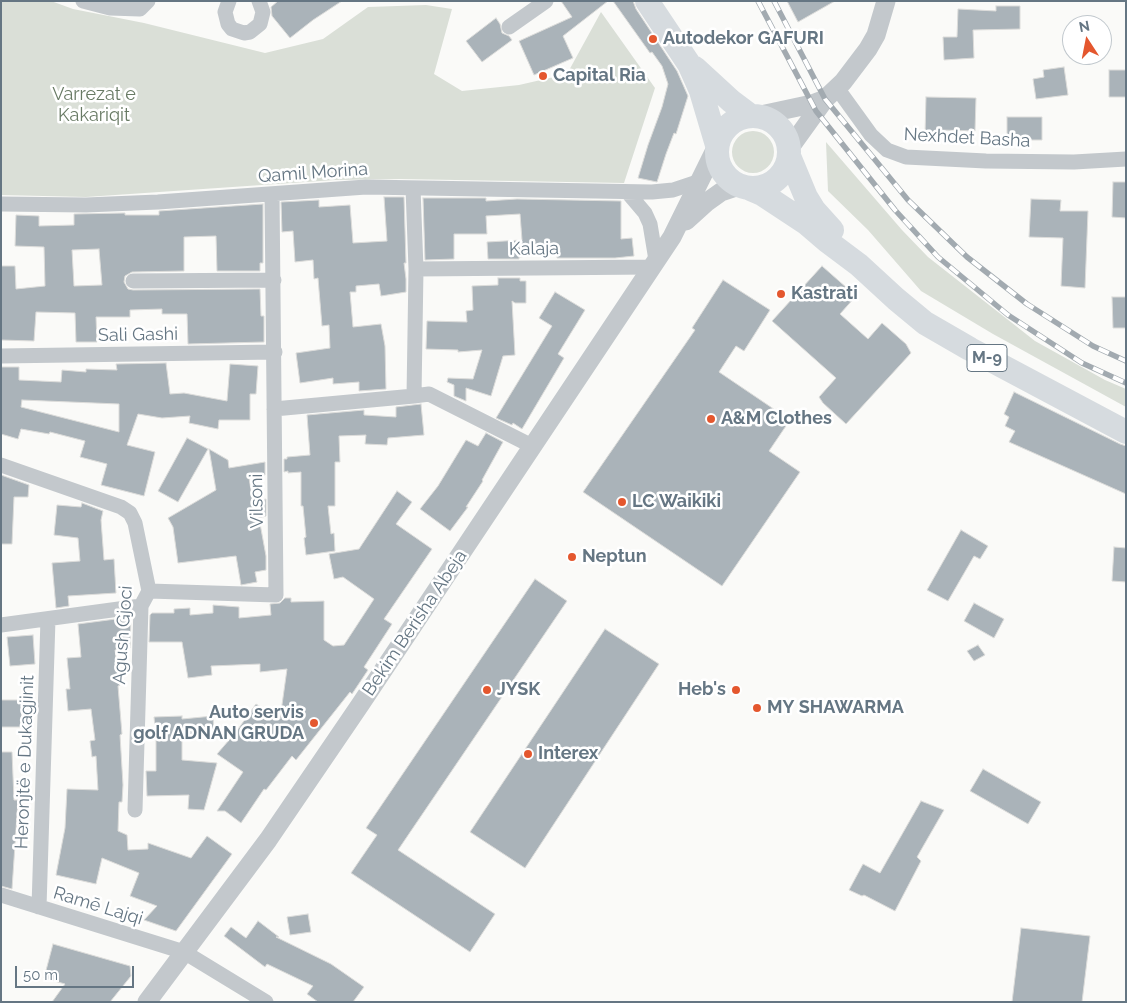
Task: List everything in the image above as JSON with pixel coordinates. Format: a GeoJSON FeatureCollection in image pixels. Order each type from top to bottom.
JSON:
{"type":"FeatureCollection","features":[{"type":"Feature","properties":{"kind":"main road","name":"M-9"},"geometry":{"type":"LineString","coordinates":[[647,1],[689,64],[701,91],[717,147],[719,167],[724,174],[744,187],[762,194],[806,222],[827,241],[860,265]]}},
{"type":"Feature","properties":{"kind":"main road","name":"M-9"},"geometry":{"type":"LineString","coordinates":[[689,64],[702,73],[730,101],[753,116],[775,122],[782,129],[787,138],[789,153],[799,184],[814,210],[860,265],[896,299],[925,322],[970,349],[1126,432]]}},
{"type":"Feature","properties":{"kind":"main road"},"geometry":{"type":"LineString","coordinates":[[717,147],[723,131],[729,124],[737,119],[753,116]]}},
{"type":"Feature","properties":{"kind":"main road"},"geometry":{"type":"LineString","coordinates":[[744,187],[767,186],[775,181],[787,166],[789,153]]}},
{"type":"Feature","properties":{"kind":"street"},"geometry":{"type":"LineString","coordinates":[[83,1],[110,8],[144,5]]}},
{"type":"Feature","properties":{"kind":"street"},"geometry":{"type":"LineString","coordinates":[[229,1],[225,12],[228,24],[238,32],[244,33],[250,32],[260,24],[263,12],[259,1]]}},
{"type":"Feature","properties":{"kind":"street"},"geometry":{"type":"LineString","coordinates":[[510,27],[546,1]]}},
{"type":"Feature","properties":{"kind":"street"},"geometry":{"type":"LineString","coordinates":[[789,153],[831,93],[857,66],[868,50],[879,26],[886,1]]}},
{"type":"Feature","properties":{"kind":"street"},"geometry":{"type":"LineString","coordinates":[[753,116],[812,104],[831,93]]}},
{"type":"Feature","properties":{"kind":"street","name":"Nexhdet Basha"},"geometry":{"type":"LineString","coordinates":[[831,93],[887,150],[906,157],[986,162],[1074,162],[1126,159]]}},
{"type":"Feature","properties":{"kind":"street","name":"Bekim Berisha Abeja"},"geometry":{"type":"LineString","coordinates":[[147,1002],[268,840],[672,237],[717,147]]}},
{"type":"Feature","properties":{"kind":"street","name":"Qamil Morina"},"geometry":{"type":"LineString","coordinates":[[1,204],[86,205],[366,187],[628,193],[672,190],[700,181]]}},
{"type":"Feature","properties":{"kind":"street","name":"Bekim Berisha Abeja"},"geometry":{"type":"LineString","coordinates":[[672,237],[706,202],[721,192],[744,187]]}},
{"type":"Feature","properties":{"kind":"street"},"geometry":{"type":"LineString","coordinates":[[412,188],[416,269],[414,396]]}},
{"type":"Feature","properties":{"kind":"street"},"geometry":{"type":"LineString","coordinates":[[628,193],[645,213],[650,224],[654,263]]}},
{"type":"Feature","properties":{"kind":"street","name":"Vilsoni"},"geometry":{"type":"LineString","coordinates":[[149,591],[276,594],[272,194]]}},
{"type":"Feature","properties":{"kind":"street","name":"Kalaja"},"geometry":{"type":"LineString","coordinates":[[416,269],[654,263]]}},
{"type":"Feature","properties":{"kind":"street"},"geometry":{"type":"LineString","coordinates":[[133,281],[274,280]]}},
{"type":"Feature","properties":{"kind":"street","name":"Sali Gashi"},"geometry":{"type":"LineString","coordinates":[[1,356],[275,352]]}},
{"type":"Feature","properties":{"kind":"street"},"geometry":{"type":"LineString","coordinates":[[274,409],[429,394],[532,446]]}},
{"type":"Feature","properties":{"kind":"street","name":"Agush Gjoci"},"geometry":{"type":"LineString","coordinates":[[1,465],[120,507],[130,513],[135,523],[149,591],[141,606],[135,810]]}},
{"type":"Feature","properties":{"kind":"street"},"geometry":{"type":"LineString","coordinates":[[1,626],[141,606]]}},
{"type":"Feature","properties":{"kind":"street","name":"Heronjtë e Dukagjinit"},"geometry":{"type":"LineString","coordinates":[[39,907],[48,619]]}},
{"type":"Feature","properties":{"kind":"street","name":"Ramē Lajqi"},"geometry":{"type":"LineString","coordinates":[[1,895],[184,952],[266,1002]]}},
{"type":"Feature","properties":{"kind":"green space","name":"Varrezat e Kakariqit"},"geometry":{"type":"Polygon","coordinates":[[[1,1],[51,1],[73,9],[144,23],[265,53],[323,39],[368,7],[426,5],[452,9],[434,74],[462,91],[519,85],[567,74],[601,12],[655,88],[624,183],[400,179],[335,180],[86,197],[1,195],[1,1]]]}},
{"type":"Feature","properties":{"kind":"green space"},"geometry":{"type":"Polygon","coordinates":[[[757,131],[765,134],[771,140],[774,152],[771,164],[765,170],[749,173],[741,170],[735,164],[732,148],[735,140],[741,134],[757,131]]]}},
{"type":"Feature","properties":{"kind":"green space"},"geometry":{"type":"Polygon","coordinates":[[[826,142],[902,230],[928,257],[1035,341],[1105,380],[1126,389],[1126,407],[993,334],[921,291],[868,230],[828,191],[826,142]]]}},
{"type":"Feature","properties":{"kind":"building"},"geometry":{"type":"Polygon","coordinates":[[[278,1],[342,1],[290,38],[272,16],[271,7],[278,1]]]}},
{"type":"Feature","properties":{"kind":"building"},"geometry":{"type":"Polygon","coordinates":[[[561,1],[608,1],[563,36],[573,58],[534,75],[519,41],[572,17],[561,1]]]}},
{"type":"Feature","properties":{"kind":"building"},"geometry":{"type":"Polygon","coordinates":[[[613,1],[633,1],[636,9],[677,71],[688,96],[676,134],[674,133],[657,182],[638,178],[668,84],[662,66],[652,52],[650,53],[613,1]]]}},
{"type":"Feature","properties":{"kind":"building"},"geometry":{"type":"Polygon","coordinates":[[[787,1],[835,1],[798,22],[787,1]]]}},
{"type":"Feature","properties":{"kind":"building"},"geometry":{"type":"Polygon","coordinates":[[[996,6],[1020,6],[1020,29],[973,30],[974,58],[944,60],[943,37],[957,37],[958,9],[996,11],[996,6]]]}},
{"type":"Feature","properties":{"kind":"building"},"geometry":{"type":"Polygon","coordinates":[[[496,18],[502,33],[509,36],[512,40],[482,62],[466,41],[496,18]]]}},
{"type":"Feature","properties":{"kind":"building"},"geometry":{"type":"Polygon","coordinates":[[[1064,67],[1068,95],[1036,99],[1033,79],[1044,77],[1043,70],[1064,67]]]}},
{"type":"Feature","properties":{"kind":"building"},"geometry":{"type":"Polygon","coordinates":[[[1109,70],[1126,70],[1126,97],[1109,97],[1109,70]]]}},
{"type":"Feature","properties":{"kind":"building"},"geometry":{"type":"Polygon","coordinates":[[[926,97],[976,98],[975,131],[940,130],[940,135],[925,134],[926,97]]]}},
{"type":"Feature","properties":{"kind":"building"},"geometry":{"type":"Polygon","coordinates":[[[1007,117],[1042,117],[1042,140],[1007,140],[1007,117]]]}},
{"type":"Feature","properties":{"kind":"building"},"geometry":{"type":"Polygon","coordinates":[[[1113,182],[1126,182],[1126,218],[1112,217],[1113,182]]]}},
{"type":"Feature","properties":{"kind":"building"},"geometry":{"type":"Polygon","coordinates":[[[384,197],[404,197],[406,292],[381,296],[379,284],[356,286],[356,292],[350,292],[353,327],[381,324],[385,346],[386,389],[359,391],[359,382],[333,384],[333,378],[300,383],[296,353],[330,348],[329,325],[322,326],[318,278],[314,279],[313,260],[295,262],[293,231],[282,232],[281,202],[319,200],[319,207],[350,205],[353,243],[387,241],[384,197]]]}},
{"type":"Feature","properties":{"kind":"building"},"geometry":{"type":"Polygon","coordinates":[[[423,198],[486,198],[486,201],[517,199],[621,201],[621,239],[632,238],[634,256],[615,258],[557,258],[557,253],[519,257],[519,259],[488,259],[487,242],[522,240],[520,214],[486,216],[487,234],[454,234],[454,259],[425,260],[423,198]]]}},
{"type":"Feature","properties":{"kind":"building"},"geometry":{"type":"Polygon","coordinates":[[[1031,199],[1061,200],[1060,211],[1088,211],[1085,288],[1061,286],[1063,238],[1029,237],[1031,199]]]}},
{"type":"Feature","properties":{"kind":"building"},"geometry":{"type":"Polygon","coordinates":[[[263,204],[263,263],[260,263],[260,271],[217,271],[216,236],[184,237],[184,271],[132,272],[125,276],[124,282],[128,289],[133,290],[260,289],[261,316],[264,316],[264,342],[188,344],[187,314],[162,314],[162,309],[130,310],[130,317],[96,317],[97,342],[76,342],[75,313],[36,312],[34,341],[1,340],[1,266],[15,266],[16,289],[45,286],[44,247],[15,246],[16,215],[39,216],[39,226],[74,225],[74,214],[125,213],[125,215],[159,215],[159,211],[263,204]],[[99,249],[72,250],[74,286],[102,285],[99,249]]]}},
{"type":"Feature","properties":{"kind":"building"},"geometry":{"type":"Polygon","coordinates":[[[822,266],[856,296],[840,314],[868,339],[882,323],[906,344],[911,353],[846,424],[819,397],[836,378],[772,321],[822,266]]]}},
{"type":"Feature","properties":{"kind":"building"},"geometry":{"type":"Polygon","coordinates":[[[498,278],[520,278],[520,281],[526,281],[526,303],[515,303],[512,301],[515,355],[503,356],[491,396],[466,388],[466,401],[454,396],[454,385],[447,382],[448,378],[473,379],[482,350],[458,352],[458,350],[426,349],[427,321],[467,322],[466,311],[473,310],[472,286],[498,285],[498,278]]]}},
{"type":"Feature","properties":{"kind":"building"},"geometry":{"type":"Polygon","coordinates":[[[723,280],[770,310],[744,351],[736,346],[719,372],[790,420],[769,451],[800,472],[722,586],[583,492],[695,330],[692,328],[723,280]]]}},
{"type":"Feature","properties":{"kind":"building"},"geometry":{"type":"Polygon","coordinates":[[[555,292],[585,310],[558,354],[564,358],[522,429],[513,423],[512,425],[496,418],[552,326],[539,318],[555,292]]]}},
{"type":"Feature","properties":{"kind":"building"},"geometry":{"type":"Polygon","coordinates":[[[1112,297],[1126,297],[1126,328],[1113,328],[1112,297]]]}},
{"type":"Feature","properties":{"kind":"building"},"geometry":{"type":"Polygon","coordinates":[[[166,363],[170,394],[184,393],[227,401],[230,364],[258,366],[256,394],[250,394],[250,420],[219,420],[218,429],[189,423],[190,416],[162,418],[138,414],[127,445],[155,452],[144,496],[101,485],[107,464],[80,457],[85,441],[50,432],[49,434],[21,429],[18,439],[1,434],[1,367],[19,367],[19,380],[61,382],[62,370],[86,372],[86,369],[117,370],[116,364],[166,363]],[[22,400],[21,407],[119,432],[119,404],[22,400]]]}},
{"type":"Feature","properties":{"kind":"building"},"geometry":{"type":"Polygon","coordinates":[[[1014,392],[1126,446],[1126,494],[1009,442],[1015,431],[1005,426],[1009,417],[1004,414],[1014,392]]]}},
{"type":"Feature","properties":{"kind":"building"},"geometry":{"type":"Polygon","coordinates":[[[421,404],[424,435],[388,438],[387,445],[365,444],[366,435],[339,436],[340,462],[335,462],[335,506],[328,506],[331,534],[334,533],[335,551],[306,555],[303,506],[301,506],[301,472],[284,472],[284,459],[287,459],[287,457],[310,455],[307,415],[364,410],[364,415],[396,417],[396,407],[421,404]]]}},
{"type":"Feature","properties":{"kind":"building"},"geometry":{"type":"Polygon","coordinates":[[[486,433],[503,442],[483,481],[466,507],[468,507],[450,531],[420,509],[438,486],[466,440],[478,446],[486,433]]]}},
{"type":"Feature","properties":{"kind":"building"},"geometry":{"type":"Polygon","coordinates":[[[187,438],[208,449],[178,502],[158,491],[187,438]]]}},
{"type":"Feature","properties":{"kind":"building"},"geometry":{"type":"Polygon","coordinates":[[[209,449],[228,460],[229,468],[265,462],[265,475],[249,478],[253,502],[266,499],[266,516],[259,518],[266,556],[266,570],[255,572],[257,582],[241,585],[236,556],[178,563],[173,527],[168,518],[216,490],[209,449]]]}},
{"type":"Feature","properties":{"kind":"building"},"geometry":{"type":"Polygon","coordinates":[[[1,475],[29,485],[28,497],[14,497],[12,544],[1,544],[1,475]]]}},
{"type":"Feature","properties":{"kind":"building"},"geometry":{"type":"Polygon","coordinates":[[[397,491],[412,502],[396,524],[432,549],[384,619],[392,624],[364,667],[368,670],[352,694],[350,692],[296,760],[292,756],[266,790],[264,789],[241,823],[225,811],[217,811],[243,772],[217,754],[256,704],[280,719],[287,669],[260,672],[260,664],[211,666],[212,675],[188,678],[182,642],[149,642],[150,615],[152,613],[174,613],[174,609],[190,608],[190,615],[213,613],[213,605],[239,607],[239,618],[271,615],[270,604],[280,603],[285,598],[291,598],[291,602],[324,601],[324,640],[333,646],[344,645],[374,599],[343,577],[334,579],[329,554],[359,549],[397,491]]]}},
{"type":"Feature","properties":{"kind":"building"},"geometry":{"type":"Polygon","coordinates":[[[82,503],[103,511],[101,520],[104,560],[114,559],[116,593],[68,596],[69,606],[56,608],[52,563],[80,561],[78,538],[54,535],[57,505],[81,507],[82,503]]]}},
{"type":"Feature","properties":{"kind":"building"},"geometry":{"type":"Polygon","coordinates":[[[961,530],[988,546],[980,559],[974,556],[948,601],[927,590],[961,530]]]}},
{"type":"Feature","properties":{"kind":"building"},"geometry":{"type":"Polygon","coordinates":[[[1114,547],[1126,548],[1126,582],[1112,581],[1114,547]]]}},
{"type":"Feature","properties":{"kind":"building"},"geometry":{"type":"Polygon","coordinates":[[[535,579],[567,601],[398,850],[495,914],[470,952],[351,873],[377,835],[366,828],[535,579]]]}},
{"type":"Feature","properties":{"kind":"building"},"geometry":{"type":"Polygon","coordinates":[[[974,603],[1004,619],[994,638],[964,621],[974,603]]]}},
{"type":"Feature","properties":{"kind":"building"},"geometry":{"type":"Polygon","coordinates":[[[131,617],[130,648],[115,650],[120,685],[118,686],[122,734],[120,735],[123,785],[122,802],[119,802],[118,831],[127,835],[128,850],[148,849],[148,843],[191,858],[207,836],[232,854],[176,931],[144,920],[157,906],[130,896],[139,873],[102,858],[96,884],[56,875],[65,828],[67,789],[98,790],[96,756],[92,757],[90,741],[95,740],[91,709],[68,711],[66,689],[70,689],[67,658],[81,657],[78,624],[131,617]]]}},
{"type":"Feature","properties":{"kind":"building"},"geometry":{"type":"Polygon","coordinates":[[[605,629],[659,664],[525,868],[470,832],[605,629]]]}},
{"type":"Feature","properties":{"kind":"building"},"geometry":{"type":"Polygon","coordinates":[[[33,635],[35,664],[10,666],[7,637],[33,635]]]}},
{"type":"Feature","properties":{"kind":"building"},"geometry":{"type":"Polygon","coordinates":[[[978,645],[985,655],[974,661],[967,651],[978,645]]]}},
{"type":"Feature","properties":{"kind":"building"},"geometry":{"type":"Polygon","coordinates":[[[1,700],[22,700],[21,727],[1,727],[1,700]]]}},
{"type":"Feature","properties":{"kind":"building"},"geometry":{"type":"Polygon","coordinates":[[[182,716],[182,719],[213,716],[214,733],[182,737],[182,760],[217,763],[204,810],[188,809],[189,795],[147,796],[146,771],[156,771],[154,717],[182,716]]]}},
{"type":"Feature","properties":{"kind":"building"},"geometry":{"type":"Polygon","coordinates":[[[1,752],[12,752],[14,800],[18,800],[12,889],[1,886],[1,752]]]}},
{"type":"Feature","properties":{"kind":"building"},"geometry":{"type":"Polygon","coordinates":[[[983,769],[1041,802],[1028,824],[970,791],[983,769]]]}},
{"type":"Feature","properties":{"kind":"building"},"geometry":{"type":"Polygon","coordinates":[[[921,801],[944,810],[917,857],[921,861],[895,911],[864,895],[862,896],[849,890],[863,864],[880,873],[921,801]]]}},
{"type":"Feature","properties":{"kind":"building"},"geometry":{"type":"Polygon","coordinates":[[[308,914],[311,932],[290,935],[287,917],[308,914]]]}},
{"type":"Feature","properties":{"kind":"building"},"geometry":{"type":"Polygon","coordinates":[[[258,921],[279,937],[276,937],[331,964],[364,987],[353,1002],[318,1002],[307,994],[313,986],[267,964],[265,967],[224,936],[231,927],[246,938],[258,921]]]}},
{"type":"Feature","properties":{"kind":"building"},"geometry":{"type":"Polygon","coordinates":[[[1021,928],[1090,936],[1082,1002],[1012,1002],[1021,928]]]}},
{"type":"Feature","properties":{"kind":"building"},"geometry":{"type":"Polygon","coordinates":[[[53,944],[130,966],[131,976],[110,1002],[52,1002],[65,984],[44,978],[53,944]]]}},
{"type":"Feature","properties":{"kind":"railway"},"geometry":{"type":"LineString","coordinates":[[758,1],[816,111],[895,210],[938,257],[1008,315],[1082,363],[1126,383]]}},
{"type":"Feature","properties":{"kind":"railway"},"geometry":{"type":"LineString","coordinates":[[774,1],[825,99],[908,200],[967,257],[1027,304],[1093,346],[1126,361]]}},
{"type":"Feature","properties":{"kind":"place","name":"Autodekor GAFURI"},"geometry":{"type":"Point","coordinates":[653,39]}},
{"type":"Feature","properties":{"kind":"place","name":"Capital Ria"},"geometry":{"type":"Point","coordinates":[543,76]}},
{"type":"Feature","properties":{"kind":"place","name":"Kastrati"},"geometry":{"type":"Point","coordinates":[781,294]}},
{"type":"Feature","properties":{"kind":"place","name":"A&M Clothes"},"geometry":{"type":"Point","coordinates":[711,419]}},
{"type":"Feature","properties":{"kind":"place","name":"LC Waikiki"},"geometry":{"type":"Point","coordinates":[622,502]}},
{"type":"Feature","properties":{"kind":"place","name":"Neptun"},"geometry":{"type":"Point","coordinates":[572,557]}},
{"type":"Feature","properties":{"kind":"place","name":"JYSK"},"geometry":{"type":"Point","coordinates":[487,690]}},
{"type":"Feature","properties":{"kind":"place","name":"Heb's"},"geometry":{"type":"Point","coordinates":[736,690]}},
{"type":"Feature","properties":{"kind":"place","name":"MY SHAWARMA"},"geometry":{"type":"Point","coordinates":[757,708]}},
{"type":"Feature","properties":{"kind":"place","name":"Auto servis golf ADNAN GRUDA"},"geometry":{"type":"Point","coordinates":[314,723]}},
{"type":"Feature","properties":{"kind":"place","name":"Interex"},"geometry":{"type":"Point","coordinates":[528,754]}}]}
